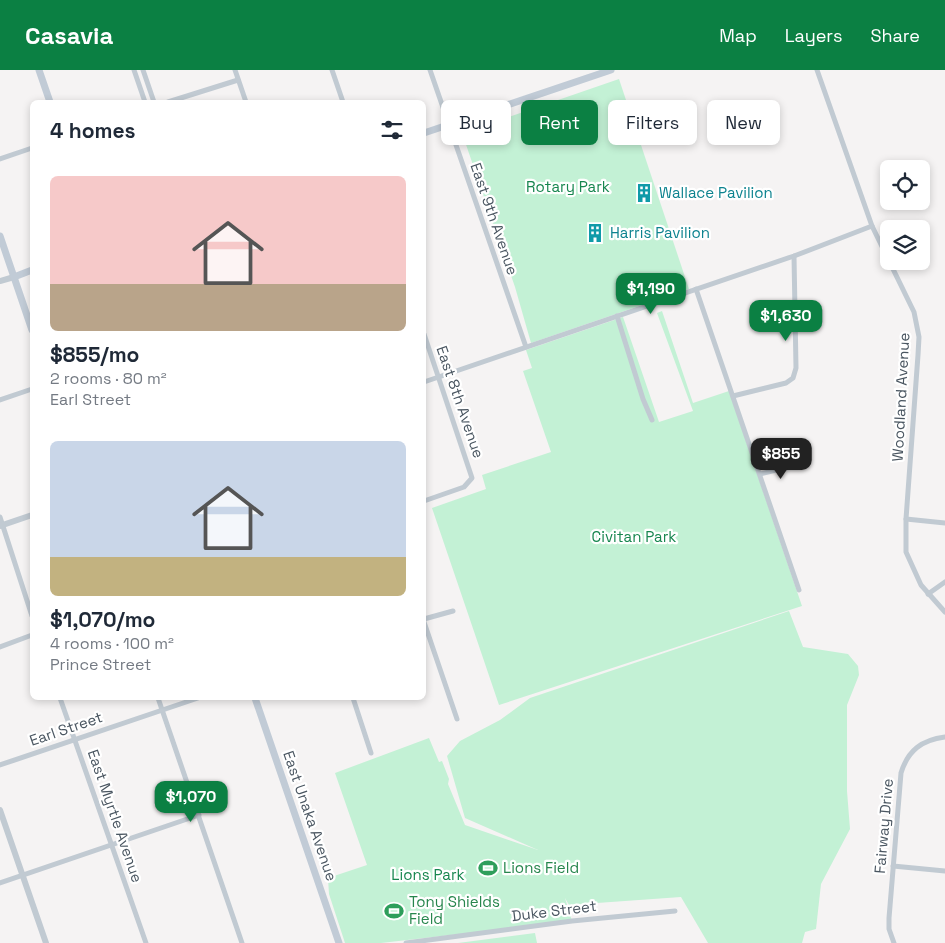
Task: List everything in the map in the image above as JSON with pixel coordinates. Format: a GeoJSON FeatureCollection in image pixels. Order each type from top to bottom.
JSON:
{"type":"FeatureCollection","features":[{"type":"Feature","properties":{"kind":"main road"},"geometry":{"type":"LineString","coordinates":[[39,70],[49,100]]}},
{"type":"Feature","properties":{"kind":"main road"},"geometry":{"type":"LineString","coordinates":[[511,103],[612,70]]}},
{"type":"Feature","properties":{"kind":"main road"},"geometry":{"type":"LineString","coordinates":[[426,132],[441,127]]}},
{"type":"Feature","properties":{"kind":"main road"},"geometry":{"type":"LineString","coordinates":[[0,236],[30,324]]}},
{"type":"Feature","properties":{"kind":"main road"},"geometry":{"type":"LineString","coordinates":[[14,276],[30,271]]}},
{"type":"Feature","properties":{"kind":"main road","name":"East Unaka Avenue"},"geometry":{"type":"LineString","coordinates":[[256,700],[339,943]]}},
{"type":"Feature","properties":{"kind":"street"},"geometry":{"type":"LineString","coordinates":[[134,70],[143,100]]}},
{"type":"Feature","properties":{"kind":"street"},"geometry":{"type":"LineString","coordinates":[[143,70],[153,100]]}},
{"type":"Feature","properties":{"kind":"street"},"geometry":{"type":"LineString","coordinates":[[235,70],[245,100]]}},
{"type":"Feature","properties":{"kind":"street"},"geometry":{"type":"LineString","coordinates":[[332,70],[342,100]]}},
{"type":"Feature","properties":{"kind":"street","name":"East 9th Avenue"},"geometry":{"type":"LineString","coordinates":[[430,70],[441,103]]}},
{"type":"Feature","properties":{"kind":"street","name":"Woodland Avenue"},"geometry":{"type":"LineString","coordinates":[[817,70],[872,226],[914,312],[918,337],[906,518],[906,552],[917,577],[928,594],[945,612]]}},
{"type":"Feature","properties":{"kind":"street"},"geometry":{"type":"LineString","coordinates":[[174,100],[238,80]]}},
{"type":"Feature","properties":{"kind":"street","name":"East 9th Avenue"},"geometry":{"type":"LineString","coordinates":[[455,145],[526,347]]}},
{"type":"Feature","properties":{"kind":"street"},"geometry":{"type":"LineString","coordinates":[[0,159],[30,149]]}},
{"type":"Feature","properties":{"kind":"street"},"geometry":{"type":"LineString","coordinates":[[426,381],[794,256],[872,226]]}},
{"type":"Feature","properties":{"kind":"street"},"geometry":{"type":"LineString","coordinates":[[733,396],[786,382],[793,378],[796,368],[794,256]]}},
{"type":"Feature","properties":{"kind":"street"},"geometry":{"type":"LineString","coordinates":[[0,281],[14,276]]}},
{"type":"Feature","properties":{"kind":"street"},"geometry":{"type":"LineString","coordinates":[[696,288],[799,590]]}},
{"type":"Feature","properties":{"kind":"street"},"geometry":{"type":"LineString","coordinates":[[617,316],[643,399],[652,420]]}},
{"type":"Feature","properties":{"kind":"street","name":"East 8th Avenue"},"geometry":{"type":"LineString","coordinates":[[426,340],[472,478],[464,487],[426,500]]}},
{"type":"Feature","properties":{"kind":"street"},"geometry":{"type":"LineString","coordinates":[[0,400],[30,390]]}},
{"type":"Feature","properties":{"kind":"street"},"geometry":{"type":"LineString","coordinates":[[760,474],[798,466]]}},
{"type":"Feature","properties":{"kind":"street"},"geometry":{"type":"LineString","coordinates":[[1,526],[30,516]]}},
{"type":"Feature","properties":{"kind":"street"},"geometry":{"type":"LineString","coordinates":[[0,517],[1,526],[30,610]]}},
{"type":"Feature","properties":{"kind":"street"},"geometry":{"type":"LineString","coordinates":[[906,518],[945,523]]}},
{"type":"Feature","properties":{"kind":"street"},"geometry":{"type":"LineString","coordinates":[[928,594],[945,582]]}},
{"type":"Feature","properties":{"kind":"street"},"geometry":{"type":"LineString","coordinates":[[426,620],[452,611]]}},
{"type":"Feature","properties":{"kind":"street"},"geometry":{"type":"LineString","coordinates":[[426,627],[457,719]]}},
{"type":"Feature","properties":{"kind":"street"},"geometry":{"type":"LineString","coordinates":[[0,647],[30,636]]}},
{"type":"Feature","properties":{"kind":"street","name":"East Myrtle Avenue"},"geometry":{"type":"LineString","coordinates":[[61,700],[146,943]]}},
{"type":"Feature","properties":{"kind":"street"},"geometry":{"type":"LineString","coordinates":[[159,700],[242,943]]}},
{"type":"Feature","properties":{"kind":"street","name":"Earl Street"},"geometry":{"type":"LineString","coordinates":[[0,765],[191,700]]}},
{"type":"Feature","properties":{"kind":"street"},"geometry":{"type":"LineString","coordinates":[[353,700],[371,753]]}},
{"type":"Feature","properties":{"kind":"street","name":"Fairway Drive"},"geometry":{"type":"LineString","coordinates":[[894,943],[889,929],[901,773],[909,753],[916,747],[930,739],[945,737]]}},
{"type":"Feature","properties":{"kind":"street"},"geometry":{"type":"LineString","coordinates":[[0,810],[46,943]]}},
{"type":"Feature","properties":{"kind":"street"},"geometry":{"type":"LineString","coordinates":[[0,882],[199,815]]}},
{"type":"Feature","properties":{"kind":"street"},"geometry":{"type":"LineString","coordinates":[[893,866],[945,871]]}},
{"type":"Feature","properties":{"kind":"street","name":"Duke Street"},"geometry":{"type":"LineString","coordinates":[[406,943],[572,921],[675,911]]}},
{"type":"Feature","properties":{"kind":"green space","name":"Rotary Park"},"geometry":{"type":"Polygon","coordinates":[[[619,79],[626,100],[608,100],[608,145],[641,145],[689,289],[531,343],[515,287],[466,145],[511,145],[511,116],[521,113],[521,145],[598,145],[598,100],[558,100],[619,79]]]}},
{"type":"Feature","properties":{"kind":"green space","name":"Civitan Park"},"geometry":{"type":"Polygon","coordinates":[[[662,311],[693,403],[729,391],[802,606],[499,705],[432,508],[486,489],[482,475],[551,452],[523,371],[532,368],[526,350],[623,317],[659,422],[693,411],[657,313],[662,311]]]}},
{"type":"Feature","properties":{"kind":"green space","name":"Lions Park"},"geometry":{"type":"Polygon","coordinates":[[[789,611],[803,647],[848,654],[858,666],[859,675],[847,705],[847,791],[850,829],[821,884],[816,929],[805,932],[802,943],[708,943],[681,897],[569,905],[565,898],[572,921],[381,943],[345,943],[329,894],[328,878],[367,865],[335,773],[429,738],[439,762],[442,761],[449,779],[448,784],[465,825],[538,850],[465,818],[447,756],[460,741],[500,720],[530,698],[789,611]]]}},
{"type":"Feature","properties":{"kind":"green space"},"geometry":{"type":"Polygon","coordinates":[[[535,933],[537,943],[458,943],[535,933]]]}},
{"type":"Feature","properties":{"kind":"place","name":"Wallace Pavilion"},"geometry":{"type":"Point","coordinates":[644,193]}},
{"type":"Feature","properties":{"kind":"place","name":"Harris Pavilion"},"geometry":{"type":"Point","coordinates":[595,233]}},
{"type":"Feature","properties":{"kind":"place","name":"Lions Field"},"geometry":{"type":"Point","coordinates":[488,868]}},
{"type":"Feature","properties":{"kind":"place","name":"Tony Shields Field"},"geometry":{"type":"Point","coordinates":[394,911]}}]}
